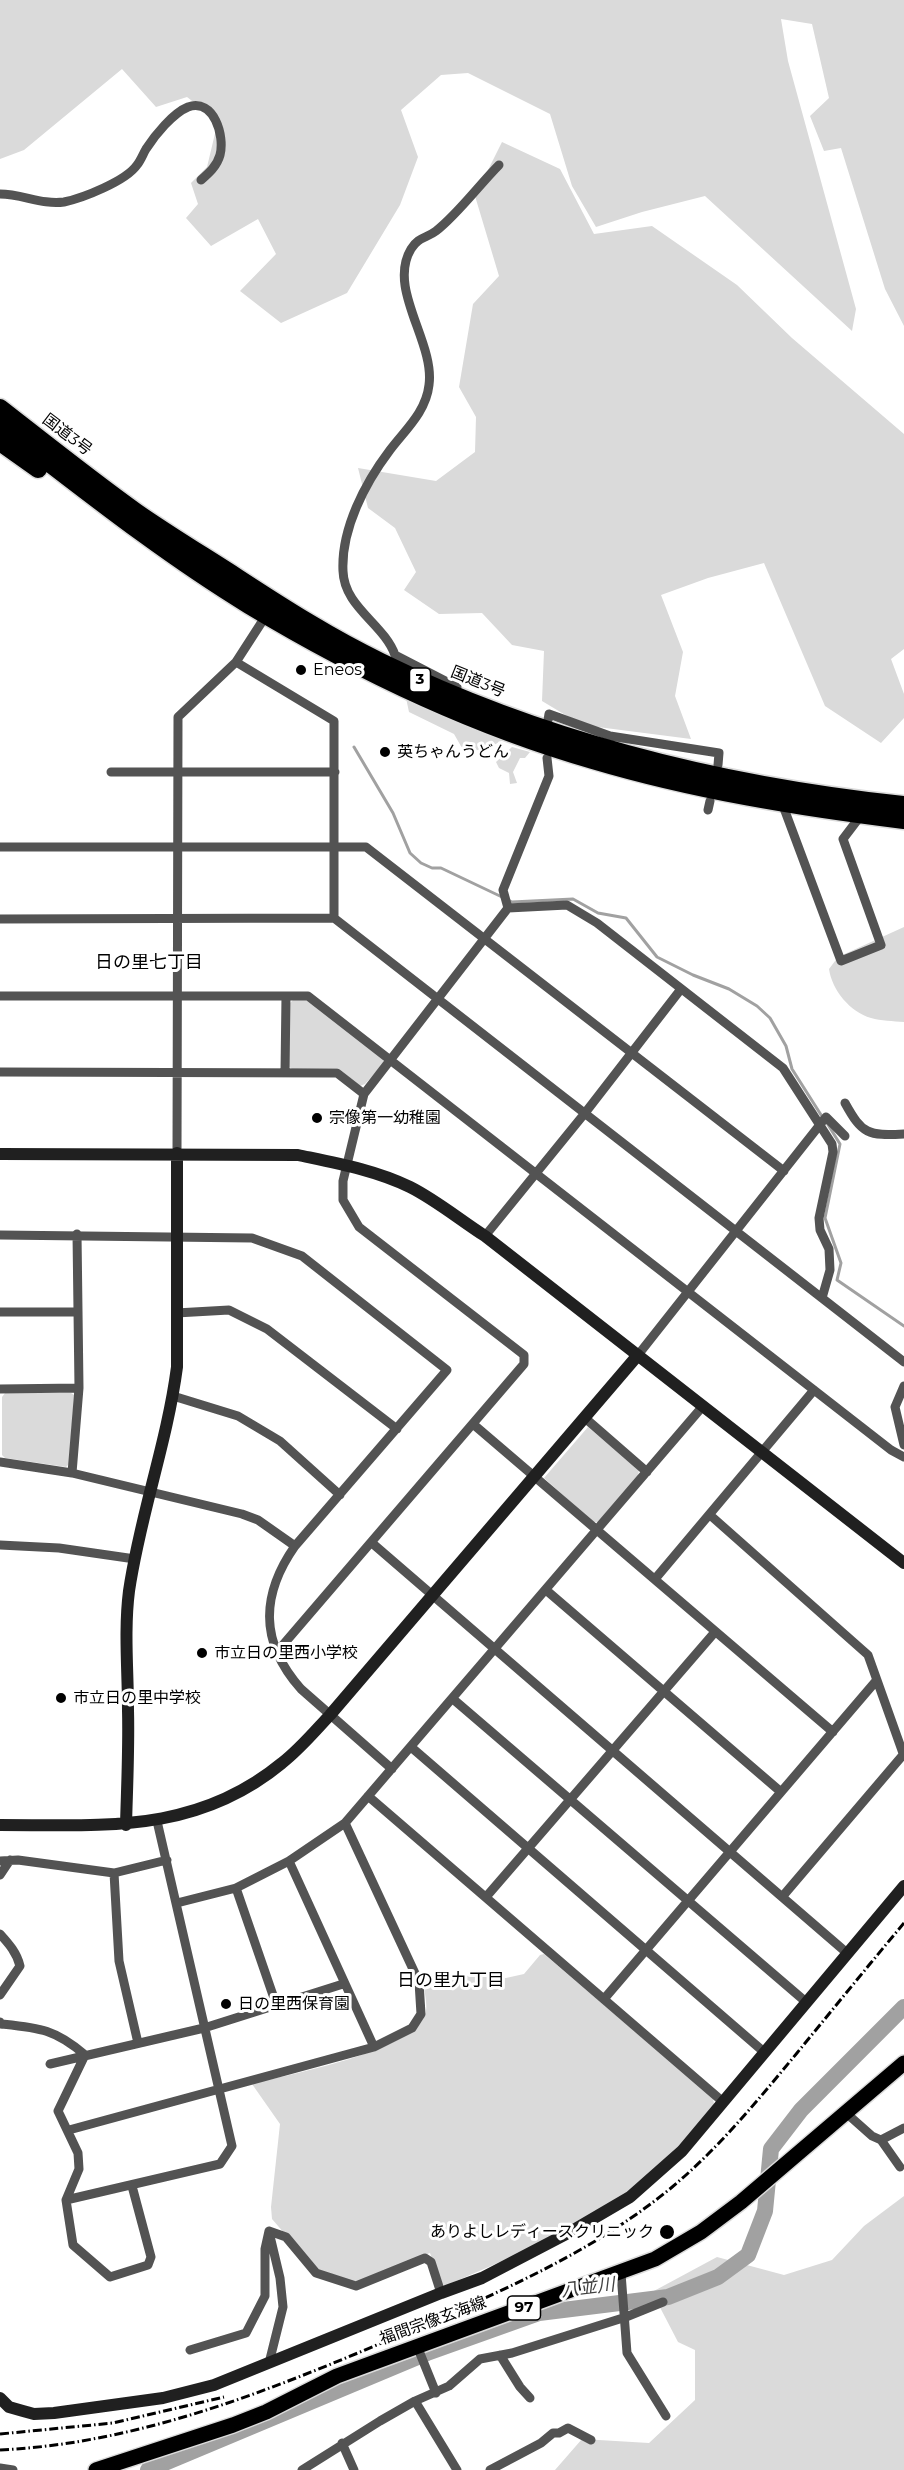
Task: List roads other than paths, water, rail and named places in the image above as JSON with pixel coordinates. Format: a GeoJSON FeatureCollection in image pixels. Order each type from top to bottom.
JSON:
{"type":"FeatureCollection","features":[{"type":"Feature","properties":{"kind":"highway"},"geometry":{"type":"LineString","coordinates":[[0,393],[78,457],[133,517]]}},
{"type":"Feature","properties":{"kind":"highway","name":"国道3号"},"geometry":{"type":"LineString","coordinates":[[0,408],[133,517]]}},
{"type":"Feature","properties":{"kind":"highway","name":"国道3号"},"geometry":{"type":"LineString","coordinates":[[0,425],[269,608],[373,673],[431,700],[522,737],[635,772],[719,792],[904,820]]}},
{"type":"Feature","properties":{"kind":"highway"},"geometry":{"type":"LineString","coordinates":[[0,442],[82,500],[133,517]]}},
{"type":"Feature","properties":{"kind":"highway","name":"国道3号"},"geometry":{"type":"LineString","coordinates":[[269,608],[381,662],[516,719],[630,755],[722,777],[799,791],[904,805]]}},
{"type":"Feature","properties":{"kind":"main road","name":"福間宗像玄海線"},"geometry":{"type":"LineString","coordinates":[[96,2470],[233,2425],[266,2412],[336,2376],[419,2349],[655,2259],[701,2232],[741,2202],[904,2063]]}},
{"type":"Feature","properties":{"kind":"street"},"geometry":{"type":"LineString","coordinates":[[0,194],[53,202],[86,195],[136,167],[153,140],[176,115],[190,106],[205,109],[216,121],[222,135],[217,162],[201,180]]}},
{"type":"Feature","properties":{"kind":"street"},"geometry":{"type":"LineString","coordinates":[[499,165],[435,232],[420,238],[410,250],[406,265],[407,296],[428,356],[429,385],[418,415],[388,452],[365,487],[347,536],[343,572],[345,585],[355,602],[391,644],[395,655],[472,695],[501,704],[516,719]]}},
{"type":"Feature","properties":{"kind":"street"},"geometry":{"type":"LineString","coordinates":[[126,1825],[128,1711],[126,1635],[135,1559],[173,1396],[177,1367],[178,717],[236,662],[269,608]]}},
{"type":"Feature","properties":{"kind":"street"},"geometry":{"type":"LineString","coordinates":[[236,662],[334,721],[334,918]]}},
{"type":"Feature","properties":{"kind":"street"},"geometry":{"type":"LineString","coordinates":[[548,720],[549,714],[610,736],[719,753],[718,765]]}},
{"type":"Feature","properties":{"kind":"street"},"geometry":{"type":"LineString","coordinates":[[508,908],[503,890],[549,776],[547,758]]}},
{"type":"Feature","properties":{"kind":"street"},"geometry":{"type":"LineString","coordinates":[[111,772],[335,772]]}},
{"type":"Feature","properties":{"kind":"street"},"geometry":{"type":"LineString","coordinates":[[782,803],[841,961],[881,945],[843,838],[862,814]]}},
{"type":"Feature","properties":{"kind":"street"},"geometry":{"type":"LineString","coordinates":[[0,847],[366,847],[784,1171]]}},
{"type":"Feature","properties":{"kind":"street"},"geometry":{"type":"LineString","coordinates":[[508,908],[567,905],[576,909],[783,1068],[832,1144],[833,1152],[819,1218],[820,1230],[828,1249],[830,1270],[822,1298]]}},
{"type":"Feature","properties":{"kind":"street"},"geometry":{"type":"LineString","coordinates":[[275,1650],[282,1646],[372,1543],[524,1364],[524,1355],[359,1227],[343,1200],[345,1165],[364,1094],[508,908]]}},
{"type":"Feature","properties":{"kind":"street"},"geometry":{"type":"LineString","coordinates":[[0,919],[334,918],[904,1362]]}},
{"type":"Feature","properties":{"kind":"street"},"geometry":{"type":"LineString","coordinates":[[485,1236],[537,1174],[681,989]]}},
{"type":"Feature","properties":{"kind":"street"},"geometry":{"type":"LineString","coordinates":[[0,996],[308,996],[891,1450],[904,1457]]}},
{"type":"Feature","properties":{"kind":"street"},"geometry":{"type":"LineString","coordinates":[[285,1073],[286,996]]}},
{"type":"Feature","properties":{"kind":"street"},"geometry":{"type":"LineString","coordinates":[[0,1072],[337,1073],[364,1094]]}},
{"type":"Feature","properties":{"kind":"street"},"geometry":{"type":"LineString","coordinates":[[845,1103],[862,1130],[873,1135],[904,1134]]}},
{"type":"Feature","properties":{"kind":"street"},"geometry":{"type":"LineString","coordinates":[[0,1825],[126,1825],[157,1821],[207,1807],[257,1782],[297,1750],[433,1596],[638,1355],[826,1117],[845,1136]]}},
{"type":"Feature","properties":{"kind":"street"},"geometry":{"type":"LineString","coordinates":[[0,1154],[298,1155],[345,1165],[412,1188],[485,1236],[904,1563]]}},
{"type":"Feature","properties":{"kind":"street"},"geometry":{"type":"LineString","coordinates":[[72,1473],[79,1388],[77,1234]]}},
{"type":"Feature","properties":{"kind":"street"},"geometry":{"type":"LineString","coordinates":[[0,1235],[77,1234],[252,1238],[302,1256],[447,1370],[295,1546],[282,1564],[269,1599],[271,1638],[288,1675],[392,1769]]}},
{"type":"Feature","properties":{"kind":"street"},"geometry":{"type":"LineString","coordinates":[[176,1313],[229,1310],[267,1329],[397,1429]]}},
{"type":"Feature","properties":{"kind":"street"},"geometry":{"type":"LineString","coordinates":[[0,1312],[78,1312]]}},
{"type":"Feature","properties":{"kind":"street"},"geometry":{"type":"LineString","coordinates":[[904,1386],[895,1407],[904,1445]]}},
{"type":"Feature","properties":{"kind":"street"},"geometry":{"type":"LineString","coordinates":[[0,1389],[79,1388]]}},
{"type":"Feature","properties":{"kind":"street"},"geometry":{"type":"LineString","coordinates":[[655,1579],[814,1390]]}},
{"type":"Feature","properties":{"kind":"street"},"geometry":{"type":"LineString","coordinates":[[173,1396],[238,1416],[279,1441],[340,1494]]}},
{"type":"Feature","properties":{"kind":"street"},"geometry":{"type":"LineString","coordinates":[[177,1903],[236,1888],[289,1861],[345,1822],[703,1406]]}},
{"type":"Feature","properties":{"kind":"street"},"geometry":{"type":"LineString","coordinates":[[585,1418],[647,1472]]}},
{"type":"Feature","properties":{"kind":"street"},"geometry":{"type":"LineString","coordinates":[[473,1424],[833,1732]]}},
{"type":"Feature","properties":{"kind":"street"},"geometry":{"type":"LineString","coordinates":[[0,1462],[72,1473],[242,1514],[258,1520],[295,1546]]}},
{"type":"Feature","properties":{"kind":"street"},"geometry":{"type":"LineString","coordinates":[[710,1515],[868,1655],[904,1755],[782,1897]]}},
{"type":"Feature","properties":{"kind":"street"},"geometry":{"type":"LineString","coordinates":[[372,1543],[848,1953]]}},
{"type":"Feature","properties":{"kind":"street"},"geometry":{"type":"LineString","coordinates":[[0,1545],[59,1548],[135,1559]]}},
{"type":"Feature","properties":{"kind":"street"},"geometry":{"type":"LineString","coordinates":[[546,1590],[781,1791]]}},
{"type":"Feature","properties":{"kind":"street"},"geometry":{"type":"LineString","coordinates":[[486,1897],[715,1632]]}},
{"type":"Feature","properties":{"kind":"street"},"geometry":{"type":"LineString","coordinates":[[604,1999],[876,1681]]}},
{"type":"Feature","properties":{"kind":"street"},"geometry":{"type":"LineString","coordinates":[[453,1699],[806,2002]]}},
{"type":"Feature","properties":{"kind":"street"},"geometry":{"type":"LineString","coordinates":[[411,1747],[764,2052]]}},
{"type":"Feature","properties":{"kind":"street"},"geometry":{"type":"LineString","coordinates":[[368,1796],[722,2101]]}},
{"type":"Feature","properties":{"kind":"street"},"geometry":{"type":"LineString","coordinates":[[66,2200],[220,2164],[232,2146],[157,1821]]}},
{"type":"Feature","properties":{"kind":"street"},"geometry":{"type":"LineString","coordinates":[[69,2130],[374,2047],[412,2028],[421,2014],[419,1982],[345,1822]]}},
{"type":"Feature","properties":{"kind":"street"},"geometry":{"type":"LineString","coordinates":[[0,1875],[5,1861],[114,1873],[167,1860]]}},
{"type":"Feature","properties":{"kind":"street"},"geometry":{"type":"LineString","coordinates":[[289,1861],[343,1984],[374,2047]]}},
{"type":"Feature","properties":{"kind":"street"},"geometry":{"type":"LineString","coordinates":[[114,1873],[119,1961],[138,2043]]}},
{"type":"Feature","properties":{"kind":"street"},"geometry":{"type":"LineString","coordinates":[[0,2398],[9,2407],[23,2411],[34,2414],[54,2413],[163,2398],[213,2385],[441,2292],[482,2278],[539,2250],[630,2196],[682,2151],[904,1886]]}},
{"type":"Feature","properties":{"kind":"street"},"geometry":{"type":"LineString","coordinates":[[236,1888],[276,2004]]}},
{"type":"Feature","properties":{"kind":"street"},"geometry":{"type":"LineString","coordinates":[[0,1934],[12,1947],[20,1966],[0,1995]]}},
{"type":"Feature","properties":{"kind":"street"},"geometry":{"type":"LineString","coordinates":[[50,2064],[204,2028],[343,1984]]}},
{"type":"Feature","properties":{"kind":"street"},"geometry":{"type":"LineString","coordinates":[[0,2022],[1,2024],[45,2029],[74,2045],[85,2055]]}},
{"type":"Feature","properties":{"kind":"street"},"geometry":{"type":"LineString","coordinates":[[85,2055],[58,2111],[78,2153],[79,2169],[66,2200],[73,2245],[110,2277],[148,2265],[151,2257],[132,2186]]}},
{"type":"Feature","properties":{"kind":"street"},"geometry":{"type":"LineString","coordinates":[[845,2112],[872,2136],[881,2140],[900,2167]]}},
{"type":"Feature","properties":{"kind":"street"},"geometry":{"type":"LineString","coordinates":[[881,2140],[904,2128]]}},
{"type":"Feature","properties":{"kind":"street"},"geometry":{"type":"LineString","coordinates":[[270,2231],[286,2237],[316,2273],[356,2286],[425,2258],[431,2262],[441,2292]]}},
{"type":"Feature","properties":{"kind":"street"},"geometry":{"type":"LineString","coordinates":[[190,2350],[246,2333],[265,2296],[265,2249],[270,2231]]}},
{"type":"Feature","properties":{"kind":"street"},"geometry":{"type":"LineString","coordinates":[[269,2363],[283,2307],[280,2277],[270,2231]]}},
{"type":"Feature","properties":{"kind":"street"},"geometry":{"type":"LineString","coordinates":[[621,2273],[627,2353],[666,2416]]}},
{"type":"Feature","properties":{"kind":"street"},"geometry":{"type":"LineString","coordinates":[[302,2470],[342,2443],[415,2401],[449,2386],[480,2359],[626,2317],[663,2302]]}},
{"type":"Feature","properties":{"kind":"street"},"geometry":{"type":"LineString","coordinates":[[419,2349],[436,2393]]}},
{"type":"Feature","properties":{"kind":"street"},"geometry":{"type":"LineString","coordinates":[[500,2355],[520,2387],[530,2398]]}},
{"type":"Feature","properties":{"kind":"street"},"geometry":{"type":"LineString","coordinates":[[415,2401],[458,2470]]}},
{"type":"Feature","properties":{"kind":"street"},"geometry":{"type":"LineString","coordinates":[[490,2470],[538,2445],[553,2433],[559,2433],[568,2428],[591,2440]]}},
{"type":"Feature","properties":{"kind":"street"},"geometry":{"type":"LineString","coordinates":[[342,2443],[354,2470]]}},
{"type":"Feature","properties":{"kind":"street"},"geometry":{"type":"LineString","coordinates":[[0,2468],[13,2470]]}},
{"type":"Feature","properties":{"kind":"waterway"},"geometry":{"type":"LineString","coordinates":[[354,747],[393,813],[410,853],[421,863],[432,868],[441,868],[502,897]]}},
{"type":"Feature","properties":{"kind":"waterway"},"geometry":{"type":"LineString","coordinates":[[508,900],[512,902],[573,899],[598,913],[626,918],[657,957],[693,975],[729,989],[757,1006],[770,1018],[786,1046],[792,1069],[823,1118]]}},
{"type":"Feature","properties":{"kind":"waterway"},"geometry":{"type":"LineString","coordinates":[[827,1123],[840,1144],[825,1218],[841,1263],[837,1280],[904,1326]]}},
{"type":"Feature","properties":{"kind":"waterway","name":"八並川"},"geometry":{"type":"LineString","coordinates":[[148,2470],[427,2353],[539,2313],[668,2297],[718,2277],[748,2255],[765,2211],[771,2149],[801,2110],[904,2007]]}},
{"type":"Feature","properties":{"kind":"railway"},"geometry":{"type":"LineString","coordinates":[[0,2450],[54,2445],[107,2436],[210,2409],[311,2372],[410,2331],[479,2301],[578,2251],[641,2211],[689,2173],[705,2157],[768,2088],[904,1923]]}},
{"type":"Feature","properties":{"kind":"railway"},"geometry":{"type":"LineString","coordinates":[[0,2434],[113,2423],[224,2397]]}},
{"type":"Feature","properties":{"kind":"place","name":"Eneos"},"geometry":{"type":"Point","coordinates":[301,670]}},
{"type":"Feature","properties":{"kind":"place","name":"英ちゃんうどん"},"geometry":{"type":"Point","coordinates":[385,752]}},
{"type":"Feature","properties":{"kind":"place","name":"宗像第一幼稚園"},"geometry":{"type":"Point","coordinates":[317,1118]}},
{"type":"Feature","properties":{"kind":"place","name":"市立日の里西小学校"},"geometry":{"type":"Point","coordinates":[202,1653]}},
{"type":"Feature","properties":{"kind":"place","name":"市立日の里中学校"},"geometry":{"type":"Point","coordinates":[61,1698]}},
{"type":"Feature","properties":{"kind":"place","name":"日の里西保育園"},"geometry":{"type":"Point","coordinates":[226,2004]}},
{"type":"Feature","properties":{"kind":"place","name":"ありよしレディースクリニック"},"geometry":{"type":"Point","coordinates":[667,2232]}},
{"type":"Feature","properties":{"kind":"district","name":"日の里七丁目"},"geometry":{"type":"Point","coordinates":[149,963]}},
{"type":"Feature","properties":{"kind":"district","name":"日の里九丁目"},"geometry":{"type":"Point","coordinates":[451,1981]}}]}
